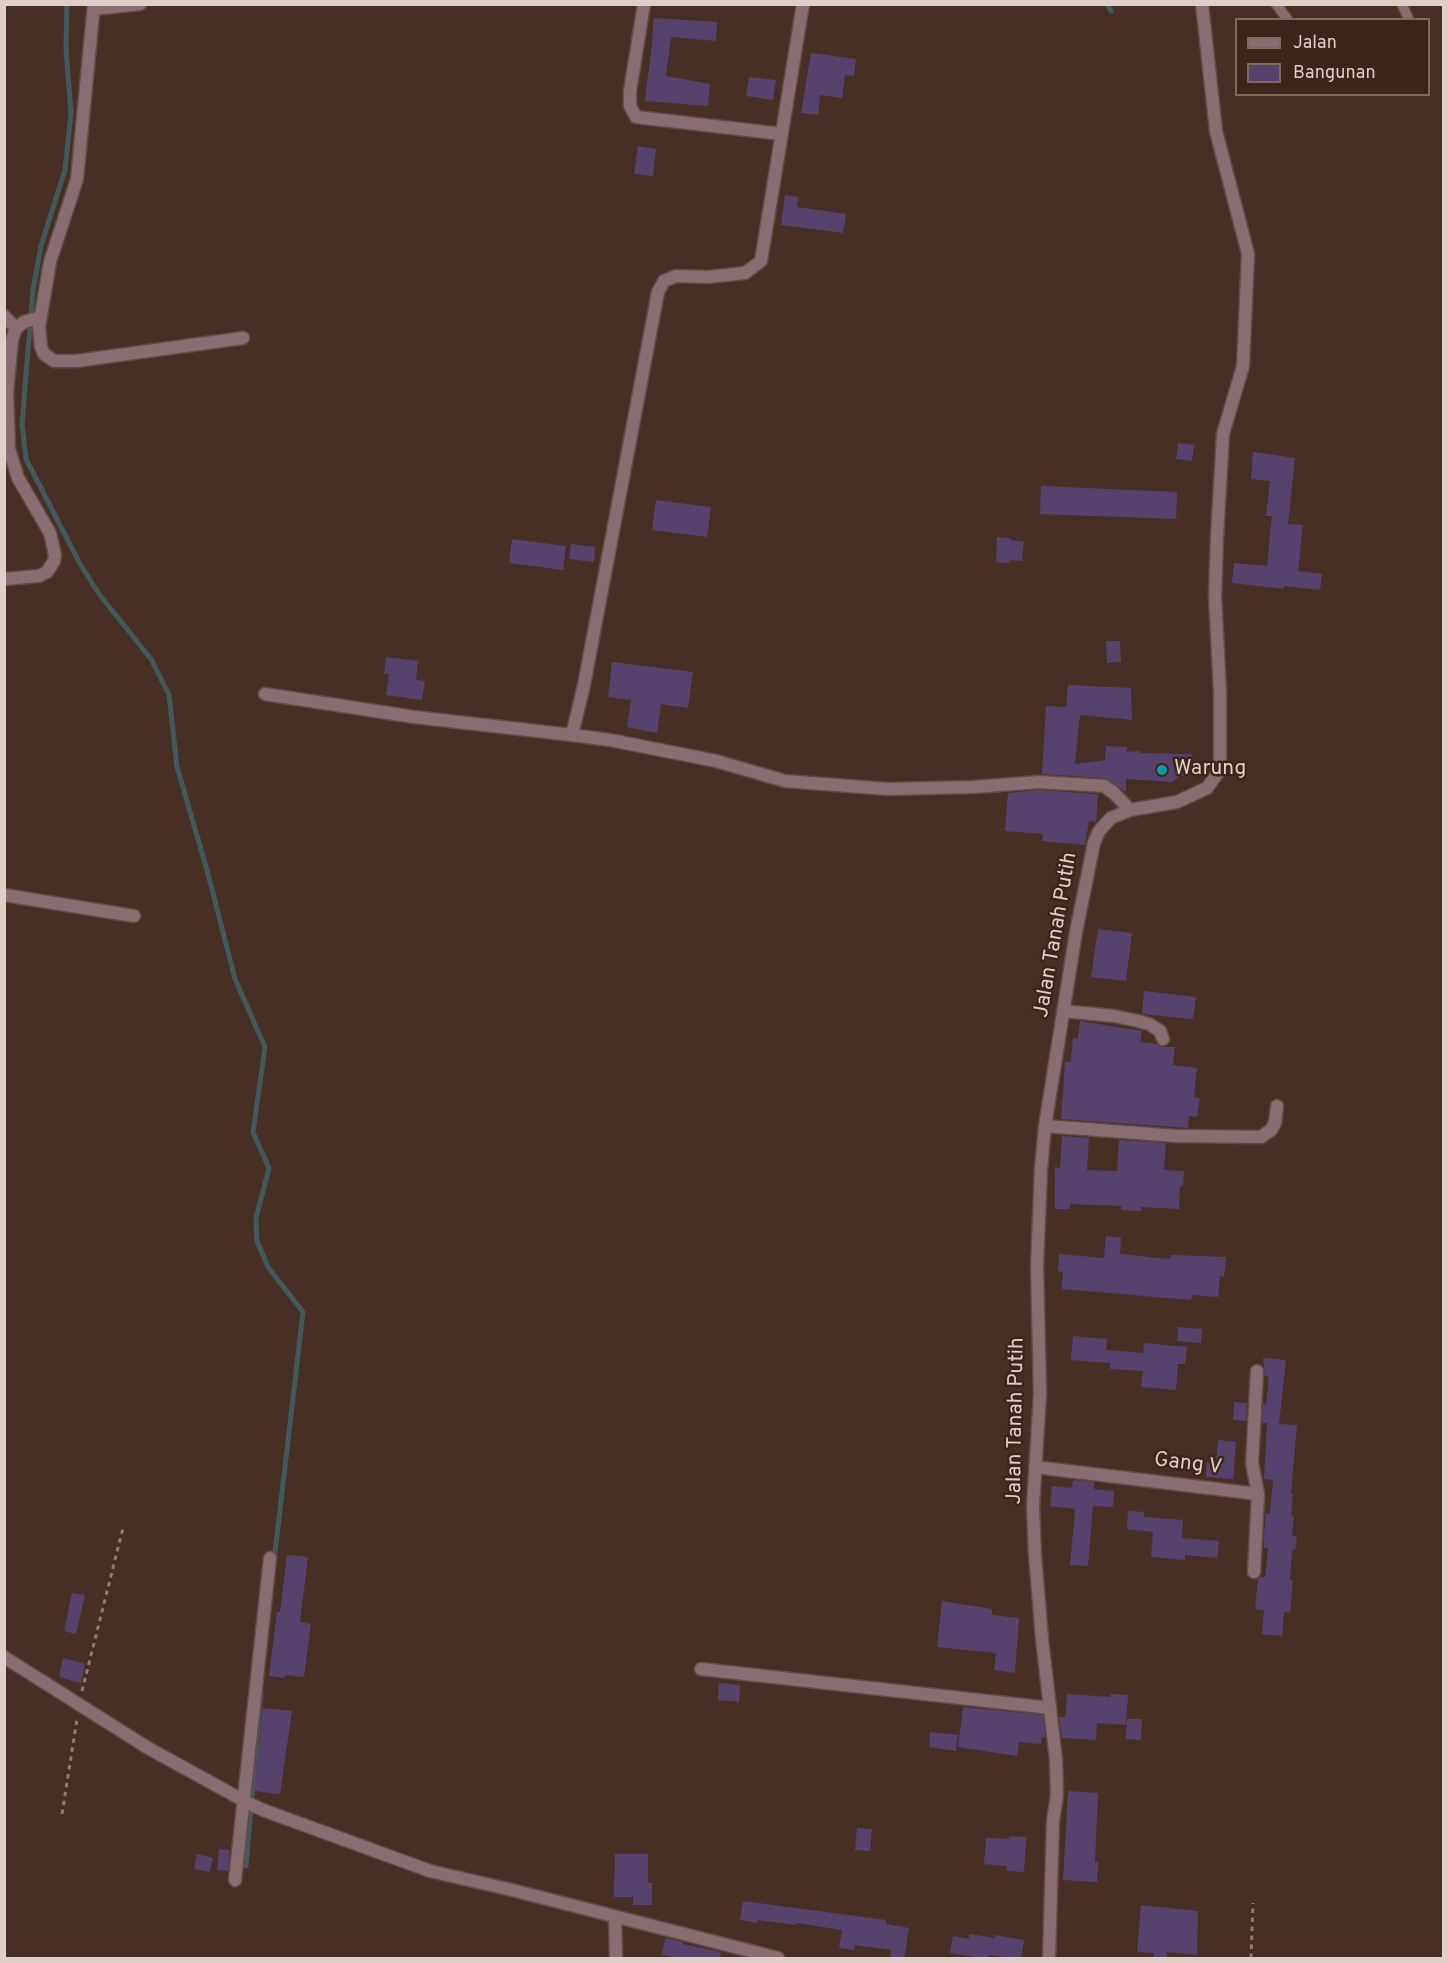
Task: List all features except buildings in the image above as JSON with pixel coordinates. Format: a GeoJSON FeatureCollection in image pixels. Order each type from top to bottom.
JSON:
{"type":"FeatureCollection","features":[{"type":"Feature","properties":{"kind":"street"},"geometry":{"type":"LineString","coordinates":[[4,579],[39,576],[47,572],[55,555],[50,533],[18,478],[9,448],[7,393],[13,332],[29,321],[77,180],[94,7],[140,4]]}},
{"type":"Feature","properties":{"kind":"street"},"geometry":{"type":"LineString","coordinates":[[644,4],[630,91],[630,106],[636,117],[782,134]]}},
{"type":"Feature","properties":{"kind":"street"},"geometry":{"type":"LineString","coordinates":[[572,735],[586,673],[658,292],[664,281],[676,276],[708,277],[745,273],[760,261],[803,4]]}},
{"type":"Feature","properties":{"kind":"street","name":"Jalan Tanah Putih"},"geometry":{"type":"LineString","coordinates":[[1049,1959],[1053,1821],[1057,1795],[1056,1760],[1035,1555],[1035,1467],[1040,1394],[1037,1255],[1041,1169],[1046,1126],[1076,932],[1094,843],[1104,824],[1111,818],[1130,810],[1177,802],[1207,788],[1217,774],[1220,763],[1220,692],[1215,596],[1217,537],[1223,434],[1242,366],[1248,254],[1216,131],[1202,4]]}},
{"type":"Feature","properties":{"kind":"street"},"geometry":{"type":"LineString","coordinates":[[4,316],[29,321]]}},
{"type":"Feature","properties":{"kind":"street"},"geometry":{"type":"LineString","coordinates":[[29,321],[44,354],[54,361],[76,361],[243,338]]}},
{"type":"Feature","properties":{"kind":"street"},"geometry":{"type":"LineString","coordinates":[[265,694],[414,717],[610,740],[716,761],[785,781],[887,789],[974,787],[1039,782],[1104,786],[1130,810]]}},
{"type":"Feature","properties":{"kind":"street"},"geometry":{"type":"LineString","coordinates":[[4,895],[134,916]]}},
{"type":"Feature","properties":{"kind":"street"},"geometry":{"type":"LineString","coordinates":[[1063,1011],[1149,1024],[1160,1031],[1163,1039]]}},
{"type":"Feature","properties":{"kind":"street"},"geometry":{"type":"LineString","coordinates":[[1046,1126],[1177,1136],[1262,1137],[1271,1130],[1275,1123],[1277,1106]]}},
{"type":"Feature","properties":{"kind":"street"},"geometry":{"type":"LineString","coordinates":[[1254,1572],[1258,1494],[1252,1463],[1257,1371]]}},
{"type":"Feature","properties":{"kind":"street","name":"Gang V"},"geometry":{"type":"LineString","coordinates":[[1035,1467],[1258,1494]]}},
{"type":"Feature","properties":{"kind":"street"},"geometry":{"type":"LineString","coordinates":[[235,1880],[247,1803],[270,1558]]}},
{"type":"Feature","properties":{"kind":"street"},"geometry":{"type":"LineString","coordinates":[[4,1657],[148,1748],[263,1810],[430,1871],[778,1959]]}},
{"type":"Feature","properties":{"kind":"street"},"geometry":{"type":"LineString","coordinates":[[701,1669],[1050,1708]]}},
{"type":"Feature","properties":{"kind":"street"},"geometry":{"type":"LineString","coordinates":[[615,1917],[616,1959]]}},
{"type":"Feature","properties":{"kind":"lane"},"geometry":{"type":"LineString","coordinates":[[1276,4],[1286,18]]}},
{"type":"Feature","properties":{"kind":"lane"},"geometry":{"type":"LineString","coordinates":[[1402,4],[1408,18]]}},
{"type":"Feature","properties":{"kind":"path"},"geometry":{"type":"LineString","coordinates":[[62,1815],[80,1706],[123,1528]]}},
{"type":"Feature","properties":{"kind":"path"},"geometry":{"type":"LineString","coordinates":[[1251,1959],[1253,1903]]}},
{"type":"Feature","properties":{"kind":"waterway"},"geometry":{"type":"LineString","coordinates":[[67,4],[66,49],[71,113],[65,170],[41,246],[33,290],[22,424],[26,459],[80,564],[99,594],[151,659],[169,695],[177,767],[235,979],[265,1047],[253,1132],[269,1168],[256,1218],[257,1241],[268,1267],[303,1312],[274,1561]]}},
{"type":"Feature","properties":{"kind":"waterway"},"geometry":{"type":"LineString","coordinates":[[1107,4],[1111,11]]}},
{"type":"Feature","properties":{"kind":"waterway"},"geometry":{"type":"LineString","coordinates":[[246,1866],[261,1692]]}},
{"type":"Feature","properties":{"kind":"place","name":"Warung"},"geometry":{"type":"Point","coordinates":[1162,770]}}]}
